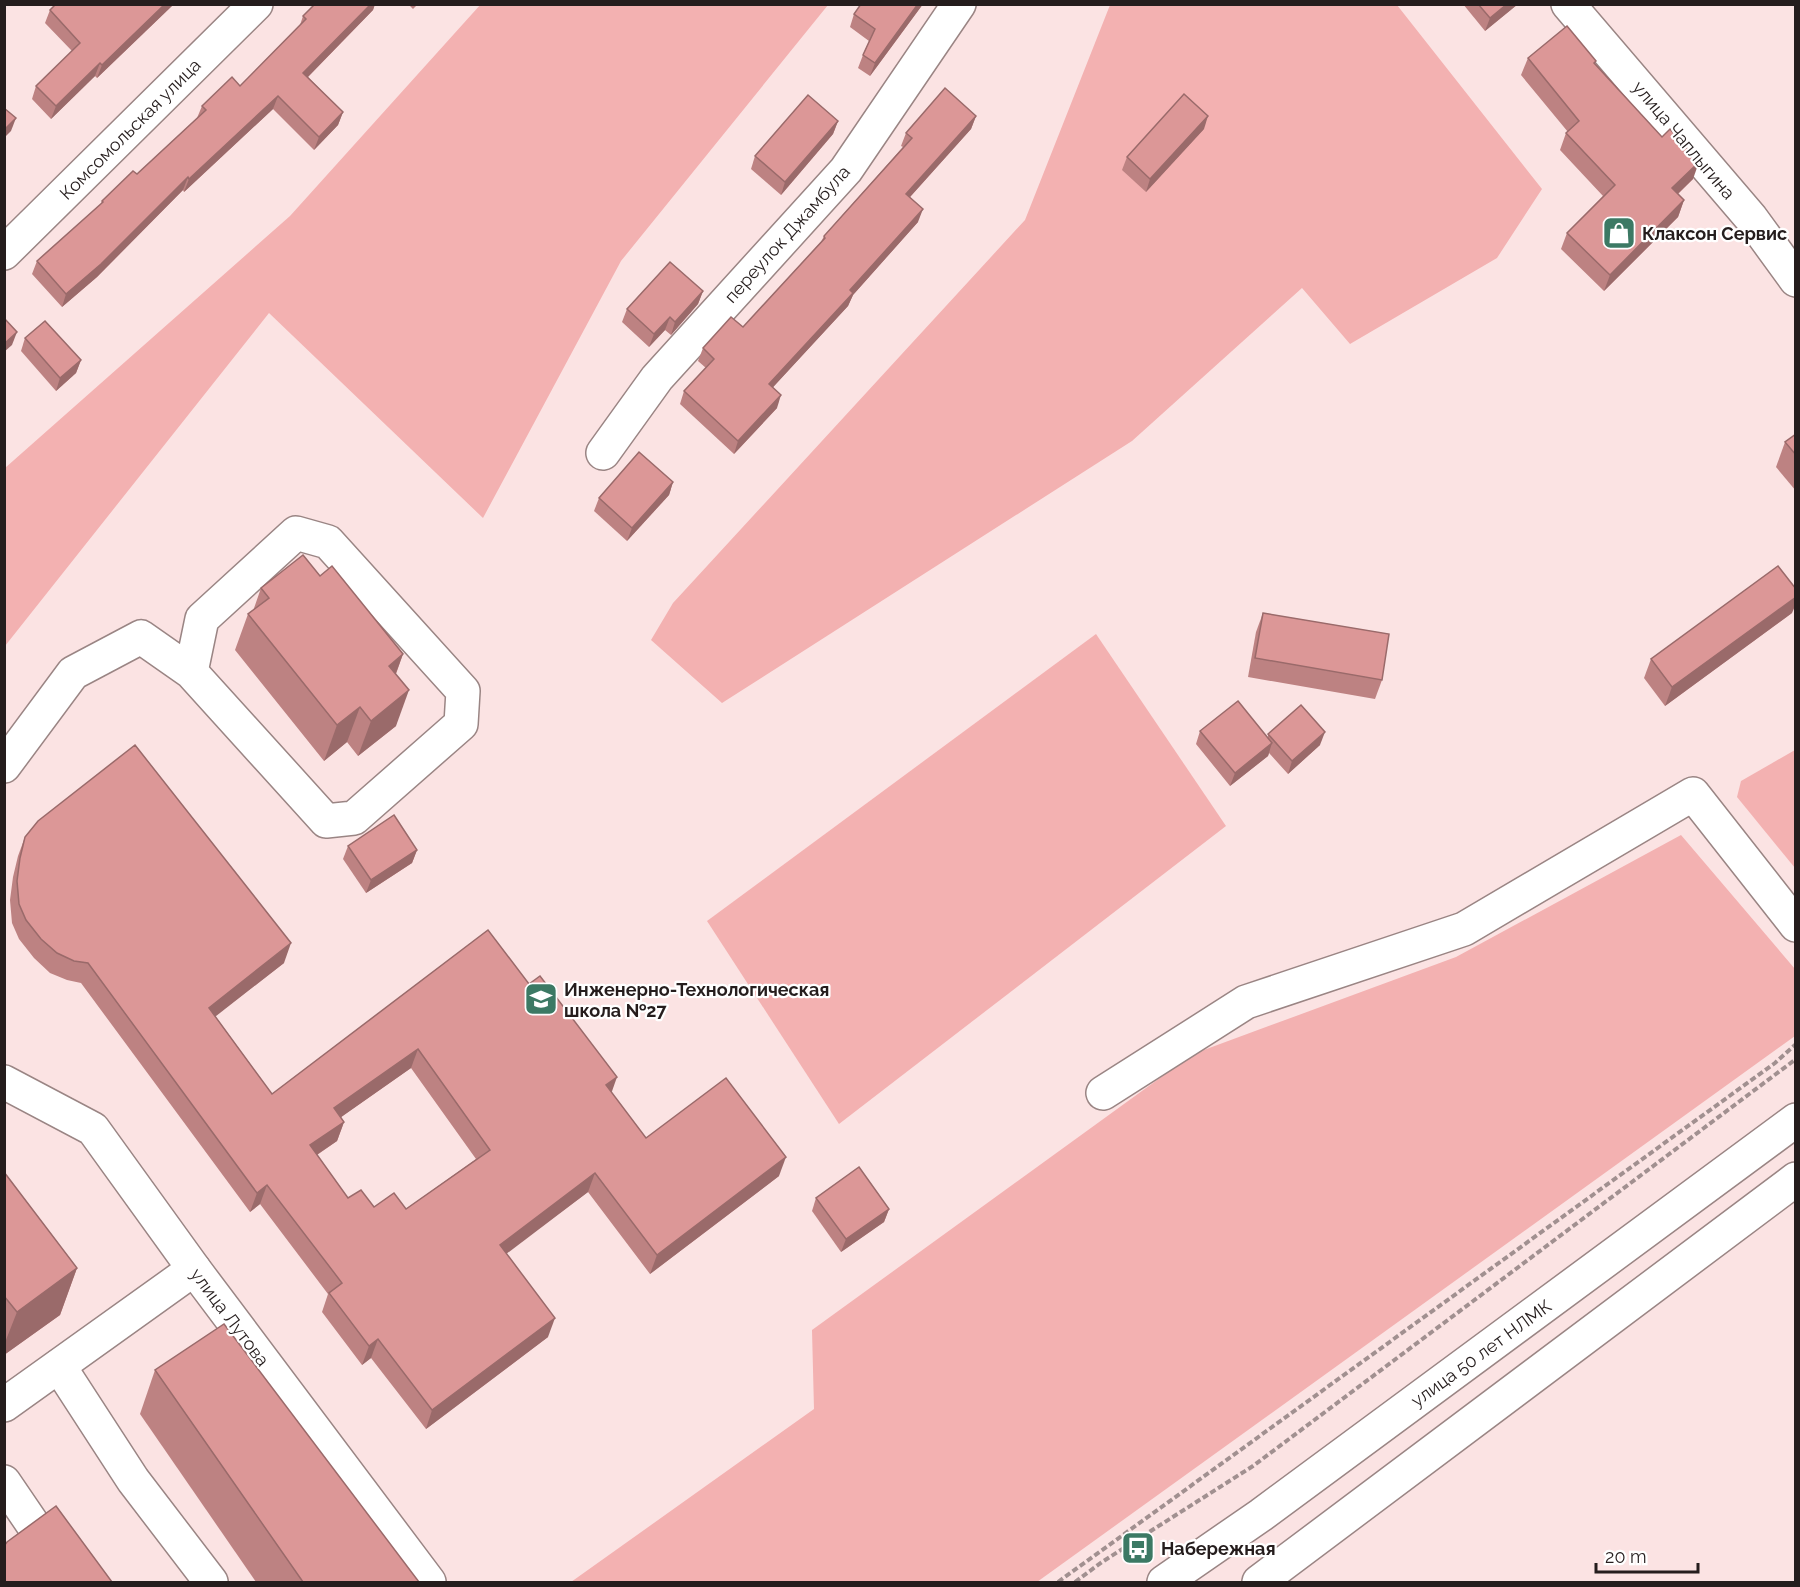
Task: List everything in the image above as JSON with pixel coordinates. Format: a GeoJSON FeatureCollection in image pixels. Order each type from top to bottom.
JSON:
{"type":"FeatureCollection","features":[{"type":"Feature","properties":{"kind":"street","name":"Комсомольская улица"},"geometry":{"type":"LineString","coordinates":[[4,253],[256,4]]}},
{"type":"Feature","properties":{"kind":"street","name":"переулок Джамбула"},"geometry":{"type":"LineString","coordinates":[[603,453],[657,378],[846,170],[959,4]]}},
{"type":"Feature","properties":{"kind":"street","name":"улица Чаплыгина"},"geometry":{"type":"LineString","coordinates":[[1568,4],[1751,218],[1796,280]]}},
{"type":"Feature","properties":{"kind":"street"},"geometry":{"type":"LineString","coordinates":[[4,766],[74,673],[141,638],[191,672],[326,821],[354,818],[461,724],[463,691],[328,542],[296,533],[202,619],[191,672]]}},
{"type":"Feature","properties":{"kind":"street"},"geometry":{"type":"LineString","coordinates":[[1103,1093],[1246,1002],[1464,929],[1693,794],[1796,925]]}},
{"type":"Feature","properties":{"kind":"street","name":"улица Лутова"},"geometry":{"type":"LineString","coordinates":[[4,1082],[93,1129],[194,1269],[429,1582]]}},
{"type":"Feature","properties":{"kind":"street","name":"улица 50 лет НЛМК"},"geometry":{"type":"LineString","coordinates":[[1164,1582],[1261,1515],[1796,1120]]}},
{"type":"Feature","properties":{"kind":"street"},"geometry":{"type":"LineString","coordinates":[[1259,1582],[1796,1179]]}},
{"type":"Feature","properties":{"kind":"street"},"geometry":{"type":"LineString","coordinates":[[4,1406],[194,1269]]}},
{"type":"Feature","properties":{"kind":"street"},"geometry":{"type":"LineString","coordinates":[[59,1366],[133,1480],[211,1582]]}},
{"type":"Feature","properties":{"kind":"street"},"geometry":{"type":"LineString","coordinates":[[4,1482],[72,1582]]}},
{"type":"Feature","properties":{"kind":"path"},"geometry":{"type":"LineString","coordinates":[[1058,1582],[1775,1063],[1796,1044]]}},
{"type":"Feature","properties":{"kind":"path"},"geometry":{"type":"LineString","coordinates":[[1075,1582],[1102,1562],[1253,1466],[1796,1059]]}},
{"type":"Feature","properties":{"kind":"shaded area"},"geometry":{"type":"Polygon","coordinates":[[[481,4],[828,5],[621,261],[483,518],[269,313],[5,646],[5,468],[290,216],[481,4]]]}},
{"type":"Feature","properties":{"kind":"shaded area"},"geometry":{"type":"Polygon","coordinates":[[[1110,5],[1397,5],[1542,189],[1497,258],[1350,344],[1302,288],[1132,441],[722,703],[651,640],[673,603],[1025,220],[1110,5]]]}},
{"type":"Feature","properties":{"kind":"shaded area"},"geometry":{"type":"Polygon","coordinates":[[[1096,634],[1226,826],[839,1124],[707,921],[1096,634]]]}},
{"type":"Feature","properties":{"kind":"shaded area"},"geometry":{"type":"Polygon","coordinates":[[[1795,750],[1795,868],[1737,797],[1741,781],[1795,750]]]}},
{"type":"Feature","properties":{"kind":"shaded area"},"geometry":{"type":"Polygon","coordinates":[[[1681,835],[1795,969],[1795,1036],[1037,1582],[571,1582],[814,1409],[812,1330],[1193,1054],[1456,957],[1681,835]]]}},
{"type":"Feature","properties":{"kind":"building"},"geometry":{"type":"Polygon","coordinates":[[[56,4],[165,4],[56,106],[36,86],[80,43],[50,10],[56,4]]]}},
{"type":"Feature","properties":{"kind":"building"},"geometry":{"type":"Polygon","coordinates":[[[315,4],[371,4],[303,73],[343,112],[319,137],[278,96],[189,179],[188,177],[101,264],[66,294],[37,261],[103,202],[133,171],[137,174],[206,110],[202,106],[232,77],[240,86],[306,19],[303,16],[315,4]]]}},
{"type":"Feature","properties":{"kind":"building"},"geometry":{"type":"Polygon","coordinates":[[[861,4],[918,4],[875,63],[863,55],[875,29],[854,14],[861,4]]]}},
{"type":"Feature","properties":{"kind":"building"},"geometry":{"type":"Polygon","coordinates":[[[1478,4],[1507,4],[1490,18],[1478,4]]]}},
{"type":"Feature","properties":{"kind":"building"},"geometry":{"type":"Polygon","coordinates":[[[1567,26],[1596,61],[1594,63],[1662,137],[1670,129],[1699,162],[1672,188],[1684,200],[1610,275],[1567,233],[1615,185],[1566,133],[1579,121],[1528,58],[1567,26]]]}},
{"type":"Feature","properties":{"kind":"building"},"geometry":{"type":"Polygon","coordinates":[[[945,88],[976,116],[906,194],[923,209],[850,290],[853,293],[769,384],[781,395],[738,441],[684,391],[714,359],[703,348],[731,317],[743,327],[825,238],[824,236],[912,138],[906,133],[945,88]]]}},
{"type":"Feature","properties":{"kind":"building"},"geometry":{"type":"Polygon","coordinates":[[[1184,94],[1208,116],[1150,179],[1127,157],[1184,94]]]}},
{"type":"Feature","properties":{"kind":"building"},"geometry":{"type":"Polygon","coordinates":[[[808,95],[838,121],[785,182],[755,156],[808,95]]]}},
{"type":"Feature","properties":{"kind":"building"},"geometry":{"type":"Polygon","coordinates":[[[4,108],[16,118],[4,130],[4,108]]]}},
{"type":"Feature","properties":{"kind":"building"},"geometry":{"type":"Polygon","coordinates":[[[670,262],[703,291],[675,322],[670,317],[654,334],[627,309],[670,262]]]}},
{"type":"Feature","properties":{"kind":"building"},"geometry":{"type":"Polygon","coordinates":[[[4,318],[17,332],[4,344],[4,318]]]}},
{"type":"Feature","properties":{"kind":"building"},"geometry":{"type":"Polygon","coordinates":[[[45,321],[81,360],[60,378],[25,338],[45,321]]]}},
{"type":"Feature","properties":{"kind":"building"},"geometry":{"type":"Polygon","coordinates":[[[1796,434],[1796,455],[1785,442],[1796,434]]]}},
{"type":"Feature","properties":{"kind":"building"},"geometry":{"type":"Polygon","coordinates":[[[639,452],[673,482],[632,528],[599,498],[639,452]]]}},
{"type":"Feature","properties":{"kind":"building"},"geometry":{"type":"Polygon","coordinates":[[[303,555],[320,576],[332,566],[403,654],[389,666],[409,690],[371,721],[360,707],[337,725],[248,614],[269,598],[261,588],[303,555]]]}},
{"type":"Feature","properties":{"kind":"building"},"geometry":{"type":"Polygon","coordinates":[[[1778,566],[1796,589],[1796,597],[1672,687],[1651,659],[1778,566]]]}},
{"type":"Feature","properties":{"kind":"building"},"geometry":{"type":"Polygon","coordinates":[[[1263,613],[1389,634],[1382,680],[1255,658],[1263,613]]]}},
{"type":"Feature","properties":{"kind":"building"},"geometry":{"type":"Polygon","coordinates":[[[1238,701],[1272,743],[1235,773],[1200,731],[1238,701]]]}},
{"type":"Feature","properties":{"kind":"building"},"geometry":{"type":"Polygon","coordinates":[[[1301,705],[1325,732],[1292,761],[1268,734],[1301,705]]]}},
{"type":"Feature","properties":{"kind":"building"},"geometry":{"type":"Polygon","coordinates":[[[135,745],[291,943],[209,1008],[272,1094],[488,930],[529,984],[540,976],[617,1077],[606,1085],[646,1138],[726,1078],[786,1157],[657,1255],[595,1173],[500,1245],[555,1318],[432,1410],[378,1339],[369,1346],[329,1293],[342,1283],[267,1185],[257,1193],[88,963],[74,961],[57,953],[41,939],[26,920],[19,904],[17,881],[25,837],[38,821],[135,745]],[[418,1049],[334,1108],[344,1122],[310,1145],[348,1198],[361,1190],[374,1207],[394,1193],[406,1209],[490,1150],[418,1049]]]}},
{"type":"Feature","properties":{"kind":"building"},"geometry":{"type":"Polygon","coordinates":[[[394,815],[417,850],[371,880],[348,846],[394,815]]]}},
{"type":"Feature","properties":{"kind":"building"},"geometry":{"type":"Polygon","coordinates":[[[859,1167],[889,1209],[846,1239],[816,1198],[859,1167]]]}},
{"type":"Feature","properties":{"kind":"building"},"geometry":{"type":"Polygon","coordinates":[[[4,1172],[77,1268],[17,1312],[4,1296],[4,1172]]]}},
{"type":"Feature","properties":{"kind":"building"},"geometry":{"type":"Polygon","coordinates":[[[224,1324],[419,1582],[303,1582],[155,1370],[224,1324]]]}},
{"type":"Feature","properties":{"kind":"building"},"geometry":{"type":"Polygon","coordinates":[[[56,1506],[112,1582],[4,1582],[4,1546],[56,1506]]]}},
{"type":"Feature","properties":{"kind":"place","name":"Клаксон Сервис"},"geometry":{"type":"Point","coordinates":[1619,233]}},
{"type":"Feature","properties":{"kind":"place","name":"Инженерно-Технологическая школа №27"},"geometry":{"type":"Point","coordinates":[541,999]}},
{"type":"Feature","properties":{"kind":"place","name":"Набережная"},"geometry":{"type":"Point","coordinates":[1138,1548]}}]}
